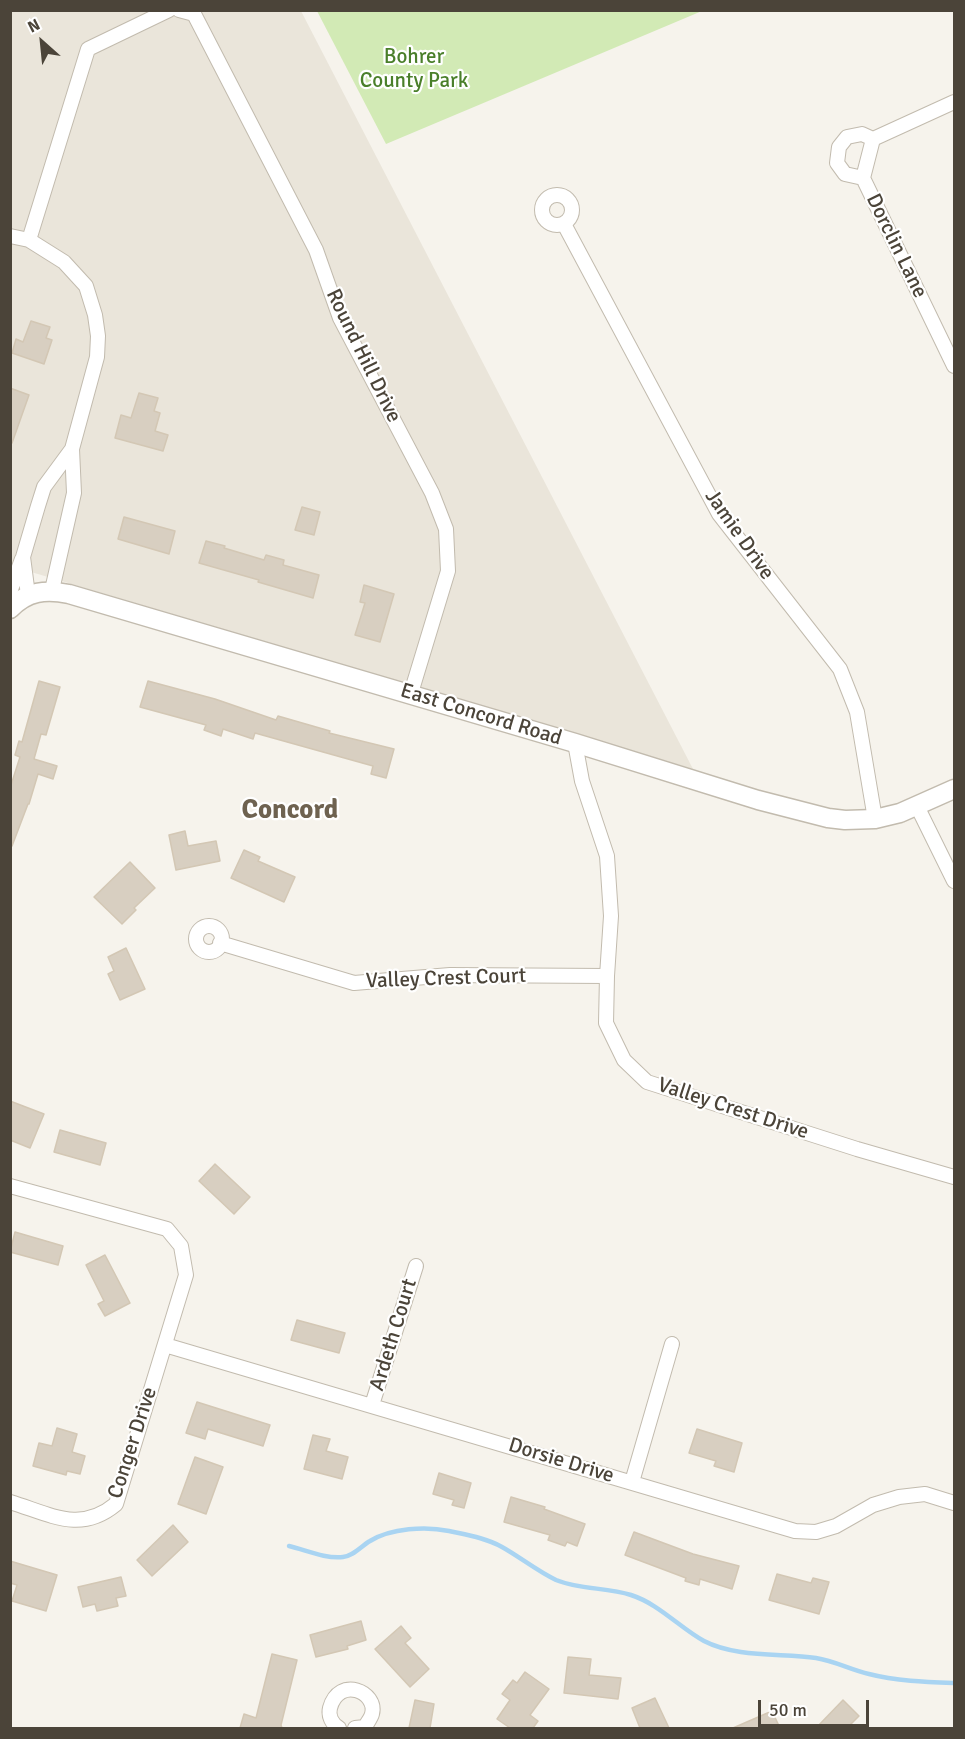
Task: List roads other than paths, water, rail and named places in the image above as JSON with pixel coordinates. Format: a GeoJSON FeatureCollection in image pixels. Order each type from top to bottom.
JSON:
{"type":"FeatureCollection","features":[{"type":"Feature","properties":{"kind":"street"},"geometry":{"type":"LineString","coordinates":[[30,240],[88,50],[169,10]]}},
{"type":"Feature","properties":{"kind":"street","name":"Round Hill Drive"},"geometry":{"type":"LineString","coordinates":[[179,10],[194,14],[316,250],[340,318],[432,493],[446,529],[448,571],[411,693]]}},
{"type":"Feature","properties":{"kind":"street"},"geometry":{"type":"LineString","coordinates":[[863,178],[845,174],[837,163],[839,147],[847,137],[862,134],[873,139],[954,102]]}},
{"type":"Feature","properties":{"kind":"street","name":"Dorclin Lane"},"geometry":{"type":"LineString","coordinates":[[873,139],[863,178],[954,366]]}},
{"type":"Feature","properties":{"kind":"street","name":"Jamie Drive"},"geometry":{"type":"LineString","coordinates":[[564,224],[719,514],[840,669],[857,712],[875,819]]}},
{"type":"Feature","properties":{"kind":"street"},"geometry":{"type":"LineString","coordinates":[[10,236],[30,240],[64,262],[86,286],[95,315],[98,336],[97,357],[72,449],[74,493],[52,590]]}},
{"type":"Feature","properties":{"kind":"street"},"geometry":{"type":"LineString","coordinates":[[19,594],[23,557],[44,487],[72,449]]}},
{"type":"Feature","properties":{"kind":"street","name":"East Concord Road"},"geometry":{"type":"LineString","coordinates":[[10,609],[18,601],[19,594],[52,590],[69,594],[411,693],[801,812],[845,820],[875,819],[900,813],[954,789]]}},
{"type":"Feature","properties":{"kind":"street","name":"Valley Crest Drive"},"geometry":{"type":"LineString","coordinates":[[575,742],[582,782],[607,856],[611,916],[606,1023],[624,1060],[647,1082],[857,1149],[954,1177]]}},
{"type":"Feature","properties":{"kind":"street"},"geometry":{"type":"LineString","coordinates":[[917,806],[954,881]]}},
{"type":"Feature","properties":{"kind":"street","name":"Valley Crest Court"},"geometry":{"type":"LineString","coordinates":[[220,943],[354,983],[450,975],[607,976]]}},
{"type":"Feature","properties":{"kind":"street","name":"Conger Drive"},"geometry":{"type":"LineString","coordinates":[[10,1186],[167,1229],[181,1246],[186,1275],[116,1504],[106,1513],[93,1519],[75,1522],[10,1502]]}},
{"type":"Feature","properties":{"kind":"street","name":"Ardeth Court"},"geometry":{"type":"LineString","coordinates":[[372,1405],[416,1266]]}},
{"type":"Feature","properties":{"kind":"street"},"geometry":{"type":"LineString","coordinates":[[632,1482],[672,1344]]}},
{"type":"Feature","properties":{"kind":"street","name":"Dorsie Drive"},"geometry":{"type":"LineString","coordinates":[[165,1345],[632,1482],[751,1520],[795,1531],[816,1532],[836,1526],[873,1505],[899,1497],[925,1494],[954,1503]]}},
{"type":"Feature","properties":{"kind":"street"},"geometry":{"type":"LineString","coordinates":[[335,1727],[329,1713],[333,1698],[340,1691],[353,1689],[363,1692],[371,1702],[372,1713],[365,1727],[356,1728]]}},
{"type":"Feature","properties":{"kind":"waterway"},"geometry":{"type":"LineString","coordinates":[[289,1546],[322,1555],[343,1557],[351,1555],[370,1541],[388,1533],[419,1529],[449,1531],[496,1544],[556,1580],[622,1592],[641,1599],[695,1636],[730,1650],[816,1658],[890,1678],[954,1683]]}},
{"type":"Feature","properties":{"kind":"district","name":"Concord"},"geometry":{"type":"Point","coordinates":[290,811]}},
{"type":"Feature","properties":{"kind":"park label","name":"Bohrer County Park"},"geometry":{"type":"Point","coordinates":[414,69]}}]}
